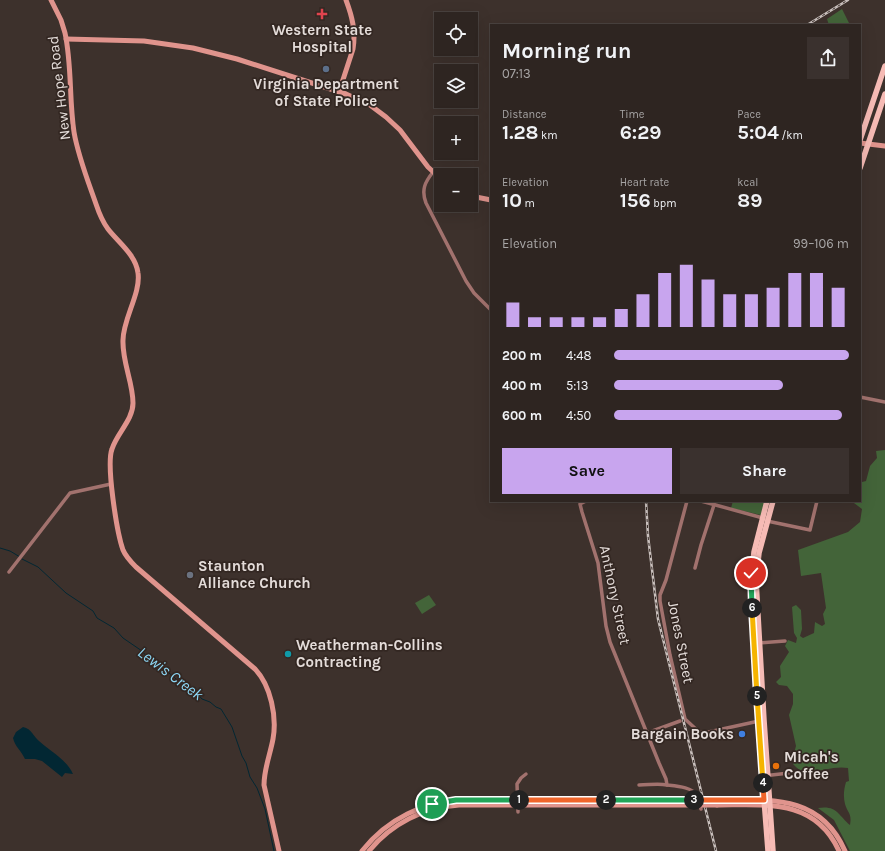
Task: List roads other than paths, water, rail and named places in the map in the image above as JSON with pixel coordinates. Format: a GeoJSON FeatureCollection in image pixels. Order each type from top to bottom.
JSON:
{"type":"FeatureCollection","features":[{"type":"Feature","properties":{"kind":"main road","name":"New Hope Road"},"geometry":{"type":"LineString","coordinates":[[52,0],[62,21],[66,39],[74,131],[82,161],[101,219],[131,256],[136,265],[138,274],[138,284],[124,330],[123,340],[124,353],[133,396],[133,406],[129,418],[113,445],[109,464],[111,484],[124,551],[136,567],[255,670],[265,684],[272,708],[274,728],[264,785],[279,851]]}},
{"type":"Feature","properties":{"kind":"main road"},"geometry":{"type":"LineString","coordinates":[[339,92],[354,42],[352,20],[346,0]]}},
{"type":"Feature","properties":{"kind":"main road"},"geometry":{"type":"LineString","coordinates":[[66,39],[144,41],[196,49],[237,59],[339,92],[364,102],[386,117],[400,130],[433,172]]}},
{"type":"Feature","properties":{"kind":"main road"},"geometry":{"type":"LineString","coordinates":[[861,138],[885,66]]}},
{"type":"Feature","properties":{"kind":"main road"},"geometry":{"type":"LineString","coordinates":[[861,165],[885,94]]}},
{"type":"Feature","properties":{"kind":"main road"},"geometry":{"type":"LineString","coordinates":[[861,141],[868,144],[885,146]]}},
{"type":"Feature","properties":{"kind":"main road"},"geometry":{"type":"LineString","coordinates":[[478,197],[490,200]]}},
{"type":"Feature","properties":{"kind":"main road"},"geometry":{"type":"LineString","coordinates":[[767,502],[757,570],[757,643],[761,721],[766,776],[768,851]]}},
{"type":"Feature","properties":{"kind":"main road"},"geometry":{"type":"LineString","coordinates":[[765,520],[773,502]]}},
{"type":"Feature","properties":{"kind":"main road"},"geometry":{"type":"LineString","coordinates":[[362,851],[375,836],[392,822],[410,812],[427,805],[456,800],[518,802],[716,802],[767,803],[800,806],[811,811],[823,820],[838,837],[845,851]]}},
{"type":"Feature","properties":{"kind":"main road"},"geometry":{"type":"LineString","coordinates":[[369,851],[382,837],[395,827],[430,810],[459,805],[518,802]]}},
{"type":"Feature","properties":{"kind":"main road"},"geometry":{"type":"LineString","coordinates":[[767,803],[773,851]]}},
{"type":"Feature","properties":{"kind":"main road"},"geometry":{"type":"LineString","coordinates":[[767,803],[792,808],[813,819],[828,833],[839,851]]}},
{"type":"Feature","properties":{"kind":"street"},"geometry":{"type":"LineString","coordinates":[[433,172],[426,181],[424,187],[426,203],[464,278],[474,293],[490,309]]}},
{"type":"Feature","properties":{"kind":"street"},"geometry":{"type":"LineString","coordinates":[[861,397],[885,402]]}},
{"type":"Feature","properties":{"kind":"street"},"geometry":{"type":"LineString","coordinates":[[8,572],[70,494],[111,484]]}},
{"type":"Feature","properties":{"kind":"street","name":"Anthony Street"},"geometry":{"type":"LineString","coordinates":[[584,502],[580,504],[598,563],[608,636],[668,785]]}},
{"type":"Feature","properties":{"kind":"street","name":"Jones Street"},"geometry":{"type":"LineString","coordinates":[[687,502],[660,598],[670,655],[685,719],[698,732],[704,733],[761,721]]}},
{"type":"Feature","properties":{"kind":"street"},"geometry":{"type":"LineString","coordinates":[[705,502],[765,520],[810,530],[817,502]]}},
{"type":"Feature","properties":{"kind":"street"},"geometry":{"type":"LineString","coordinates":[[695,568],[714,504]]}},
{"type":"Feature","properties":{"kind":"street"},"geometry":{"type":"LineString","coordinates":[[757,643],[785,642]]}},
{"type":"Feature","properties":{"kind":"street"},"geometry":{"type":"LineString","coordinates":[[647,733],[680,721]]}},
{"type":"Feature","properties":{"kind":"street"},"geometry":{"type":"LineString","coordinates":[[766,776],[789,773]]}},
{"type":"Feature","properties":{"kind":"street"},"geometry":{"type":"LineString","coordinates":[[518,812],[517,784],[518,781],[526,774]]}},
{"type":"Feature","properties":{"kind":"street"},"geometry":{"type":"LineString","coordinates":[[639,785],[656,783],[678,786],[694,792],[698,797],[701,809]]}},
{"type":"Feature","properties":{"kind":"water"},"geometry":{"type":"Polygon","coordinates":[[[23,727],[28,729],[39,741],[63,760],[73,774],[65,773],[62,777],[42,761],[25,759],[15,744],[13,738],[16,732],[23,727]]]}},
{"type":"Feature","properties":{"kind":"waterway","name":"Lewis Creek"},"geometry":{"type":"LineString","coordinates":[[0,548],[10,551],[20,557]]}},
{"type":"Feature","properties":{"kind":"waterway","name":"Lewis Creek"},"geometry":{"type":"LineString","coordinates":[[22,559],[38,567],[66,593],[93,611],[97,618],[114,628],[123,638],[142,651],[149,659],[173,676],[180,683],[196,692],[202,699],[221,709],[232,727],[250,777],[257,788],[265,809],[274,851]]}},
{"type":"Feature","properties":{"kind":"railway"},"geometry":{"type":"LineString","coordinates":[[809,24],[848,0]]}},
{"type":"Feature","properties":{"kind":"railway"},"geometry":{"type":"LineString","coordinates":[[646,502],[648,536],[658,619],[716,851]]}},
{"type":"Feature","properties":{"kind":"place","name":"Western State Hospital"},"geometry":{"type":"Point","coordinates":[322,14]}},
{"type":"Feature","properties":{"kind":"place","name":"Virginia Department of State Police"},"geometry":{"type":"Point","coordinates":[326,69]}},
{"type":"Feature","properties":{"kind":"place","name":"Staunton Alliance Church"},"geometry":{"type":"Point","coordinates":[190,575]}},
{"type":"Feature","properties":{"kind":"place","name":"Weatherman-Collins Contracting"},"geometry":{"type":"Point","coordinates":[288,654]}},
{"type":"Feature","properties":{"kind":"place","name":"Bargain Books"},"geometry":{"type":"Point","coordinates":[742,734]}},
{"type":"Feature","properties":{"kind":"place","name":"Micah's Coffee"},"geometry":{"type":"Point","coordinates":[776,766]}}]}
